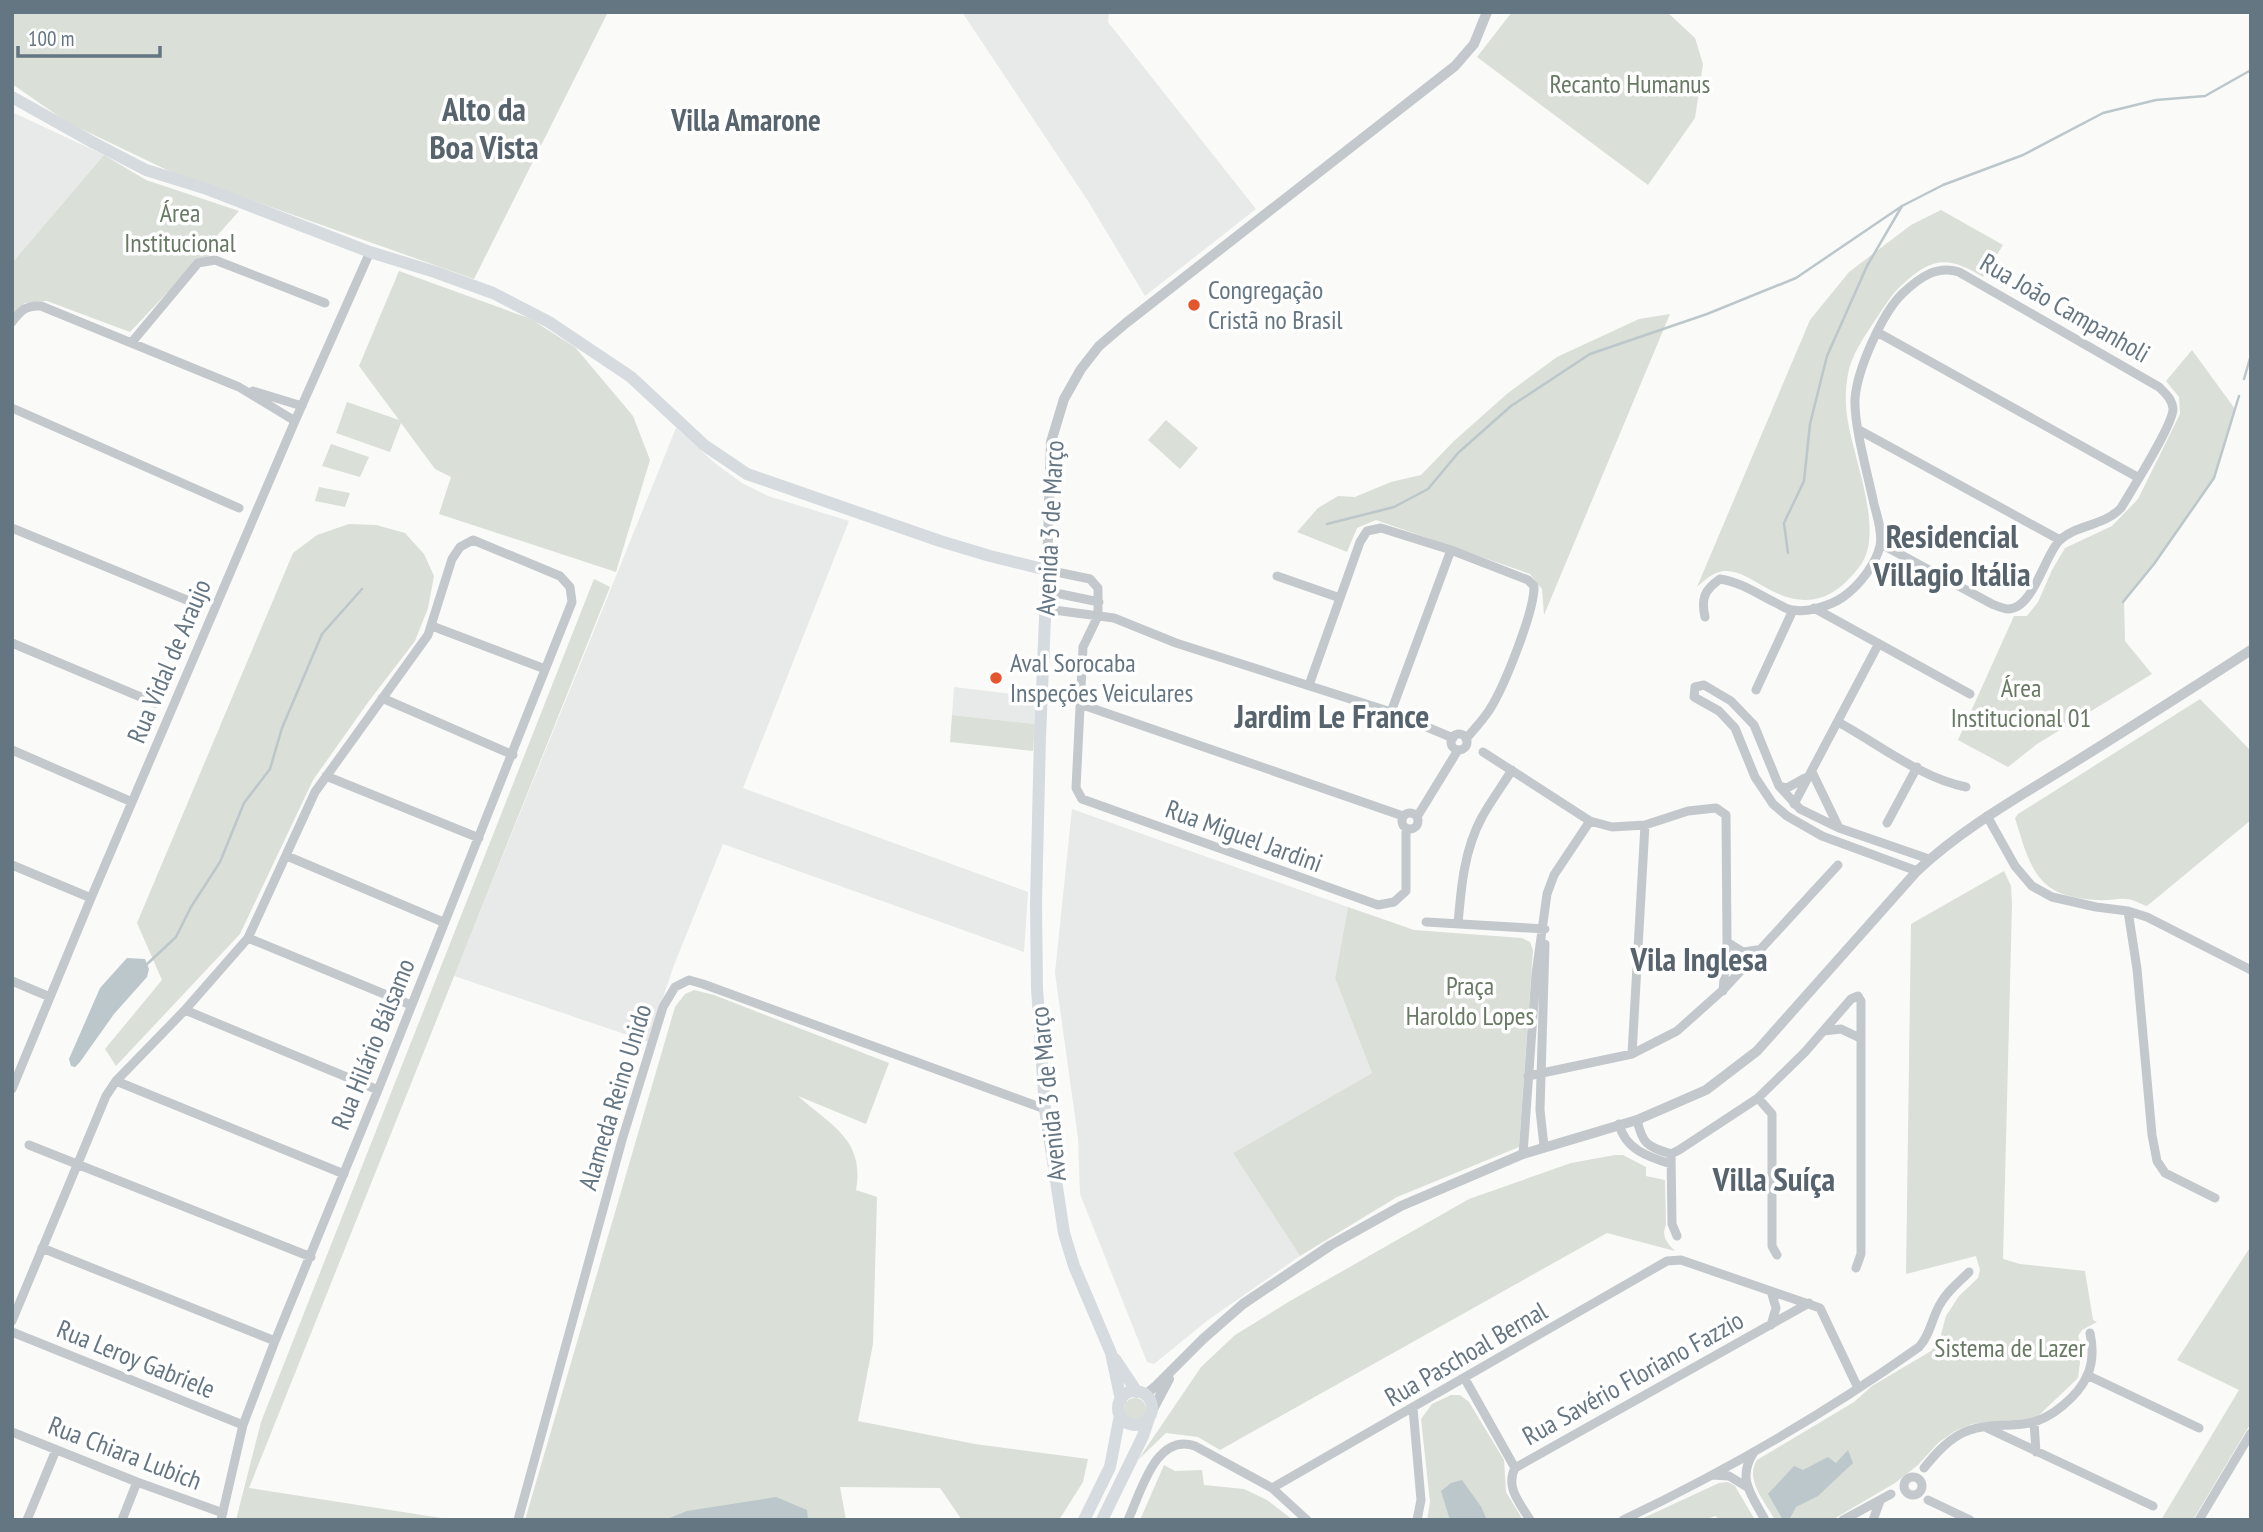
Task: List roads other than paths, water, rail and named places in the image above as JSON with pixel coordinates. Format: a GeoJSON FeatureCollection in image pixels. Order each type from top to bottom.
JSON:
{"type":"FeatureCollection","features":[{"type":"Feature","properties":{"kind":"main road"},"geometry":{"type":"LineString","coordinates":[[12,97],[81,137],[146,170],[216,192],[370,252],[493,293],[549,323],[631,377],[704,445],[747,474],[940,541],[1047,570]]}},
{"type":"Feature","properties":{"kind":"main road","name":"Avenida 3 de Março"},"geometry":{"type":"LineString","coordinates":[[1047,570],[1036,903],[1037,988],[1045,1108],[1064,1233],[1074,1266],[1111,1353],[1121,1399]]}},
{"type":"Feature","properties":{"kind":"main road","name":"Avenida 3 de Março"},"geometry":{"type":"LineString","coordinates":[[1111,1353],[1141,1393]]}},
{"type":"Feature","properties":{"kind":"main road"},"geometry":{"type":"LineString","coordinates":[[1084,1520],[1110,1466],[1121,1399],[1128,1393],[1141,1393],[1150,1402],[1151,1413],[1143,1436],[1102,1520]]}},
{"type":"Feature","properties":{"kind":"main road"},"geometry":{"type":"LineString","coordinates":[[1120,1415],[1126,1422],[1134,1425],[1144,1422],[1151,1413]]}},
{"type":"Feature","properties":{"kind":"street","name":"Avenida 3 de Março"},"geometry":{"type":"LineString","coordinates":[[1047,570],[1051,442],[1064,399],[1081,369],[1099,346],[1455,66],[1474,44],[1488,12]]}},
{"type":"Feature","properties":{"kind":"street","name":"Rua Vidal de Araujo"},"geometry":{"type":"LineString","coordinates":[[12,1089],[132,802],[370,252]]}},
{"type":"Feature","properties":{"kind":"street"},"geometry":{"type":"LineString","coordinates":[[132,342],[198,263],[215,260],[325,303]]}},
{"type":"Feature","properties":{"kind":"street","name":"Rua João Campanholi"},"geometry":{"type":"LineString","coordinates":[[1877,332],[1897,299],[1914,283],[1933,271],[1948,268],[1959,272],[2159,387],[2170,397],[2173,412],[2160,442],[2139,478]]}},
{"type":"Feature","properties":{"kind":"street"},"geometry":{"type":"LineString","coordinates":[[12,322],[22,309],[30,305],[41,306],[239,387],[302,405]]}},
{"type":"Feature","properties":{"kind":"street"},"geometry":{"type":"LineString","coordinates":[[1705,617],[1702,603],[1707,588],[1720,579],[1735,582],[1793,610],[1814,608],[1838,601],[1850,592],[1872,565],[1881,544],[1855,399],[1865,360],[1877,332],[2139,478],[2113,517],[2060,540],[2021,605],[2008,609],[1992,604],[1881,544]]}},
{"type":"Feature","properties":{"kind":"street"},"geometry":{"type":"LineString","coordinates":[[239,387],[295,421]]}},
{"type":"Feature","properties":{"kind":"street"},"geometry":{"type":"LineString","coordinates":[[12,408],[239,508]]}},
{"type":"Feature","properties":{"kind":"street"},"geometry":{"type":"LineString","coordinates":[[1859,430],[2060,540]]}},
{"type":"Feature","properties":{"kind":"street"},"geometry":{"type":"LineString","coordinates":[[12,527],[194,603]]}},
{"type":"Feature","properties":{"kind":"street"},"geometry":{"type":"LineString","coordinates":[[1309,685],[1360,542],[1367,531],[1381,528],[1451,550],[1528,580],[1534,586],[1530,612],[1490,709],[1466,739],[1465,747],[1458,750],[1417,817],[1416,826],[1406,828],[1402,824],[1403,816]]}},
{"type":"Feature","properties":{"kind":"street","name":"Rua Hilário Bálsamo"},"geometry":{"type":"LineString","coordinates":[[222,1516],[243,1425],[443,922],[513,755],[572,602],[570,587],[561,576],[473,540],[460,547],[452,559],[432,626]]}},
{"type":"Feature","properties":{"kind":"street"},"geometry":{"type":"LineString","coordinates":[[1391,712],[1451,550]]}},
{"type":"Feature","properties":{"kind":"street"},"geometry":{"type":"LineString","coordinates":[[1047,570],[1090,579],[1098,588],[1098,616],[1083,646],[1080,704],[1403,816],[1410,812],[1417,817]]}},
{"type":"Feature","properties":{"kind":"street"},"geometry":{"type":"LineString","coordinates":[[1277,576],[1340,598]]}},
{"type":"Feature","properties":{"kind":"street"},"geometry":{"type":"LineString","coordinates":[[1046,591],[1099,602]]}},
{"type":"Feature","properties":{"kind":"street"},"geometry":{"type":"LineString","coordinates":[[1838,601],[1838,616],[1844,625]]}},
{"type":"Feature","properties":{"kind":"street"},"geometry":{"type":"LineString","coordinates":[[1814,608],[1970,694]]}},
{"type":"Feature","properties":{"kind":"street"},"geometry":{"type":"LineString","coordinates":[[1046,609],[1114,618],[1176,643],[1391,712],[1453,738],[1459,735],[1466,739]]}},
{"type":"Feature","properties":{"kind":"street"},"geometry":{"type":"LineString","coordinates":[[1756,690],[1793,610]]}},
{"type":"Feature","properties":{"kind":"street"},"geometry":{"type":"LineString","coordinates":[[12,1321],[106,1096],[116,1080],[248,939],[315,792],[432,626],[545,669]]}},
{"type":"Feature","properties":{"kind":"street"},"geometry":{"type":"LineString","coordinates":[[12,643],[155,703]]}},
{"type":"Feature","properties":{"kind":"street"},"geometry":{"type":"LineString","coordinates":[[1794,804],[1878,645]]}},
{"type":"Feature","properties":{"kind":"street"},"geometry":{"type":"LineString","coordinates":[[1141,1393],[1156,1387],[1243,1304],[1331,1245],[1401,1206],[1544,1146],[1637,1120],[1706,1090],[1757,1051],[1917,871],[1944,846],[1987,816],[2251,650]]}},
{"type":"Feature","properties":{"kind":"street"},"geometry":{"type":"LineString","coordinates":[[1917,871],[1822,836],[1787,816],[1773,804],[1755,777],[1744,747],[1728,719],[1694,697],[1695,687],[1704,685],[1731,701],[1754,725],[1779,786],[1794,804],[1812,816],[1839,828],[1929,859]]}},
{"type":"Feature","properties":{"kind":"street"},"geometry":{"type":"LineString","coordinates":[[382,698],[513,755]]}},
{"type":"Feature","properties":{"kind":"street","name":"Rua Miguel Jardini"},"geometry":{"type":"LineString","coordinates":[[1080,704],[1076,788],[1082,799],[1378,905],[1394,902],[1406,891],[1406,828]]}},
{"type":"Feature","properties":{"kind":"street"},"geometry":{"type":"LineString","coordinates":[[1838,722],[1917,767],[1953,785],[1966,787]]}},
{"type":"Feature","properties":{"kind":"street"},"geometry":{"type":"LineString","coordinates":[[1744,747],[1754,725]]}},
{"type":"Feature","properties":{"kind":"street"},"geometry":{"type":"LineString","coordinates":[[1453,738],[1452,744],[1458,750]]}},
{"type":"Feature","properties":{"kind":"street"},"geometry":{"type":"LineString","coordinates":[[12,750],[132,802]]}},
{"type":"Feature","properties":{"kind":"street"},"geometry":{"type":"LineString","coordinates":[[1483,752],[1590,821],[1612,827],[1645,825],[1688,811],[1716,808],[1726,815],[1727,942],[1723,991]]}},
{"type":"Feature","properties":{"kind":"street"},"geometry":{"type":"LineString","coordinates":[[1887,823],[1917,767]]}},
{"type":"Feature","properties":{"kind":"street"},"geometry":{"type":"LineString","coordinates":[[1458,924],[1462,875],[1471,844],[1481,818],[1512,770]]}},
{"type":"Feature","properties":{"kind":"street"},"geometry":{"type":"LineString","coordinates":[[1779,786],[1792,787],[1812,772]]}},
{"type":"Feature","properties":{"kind":"street"},"geometry":{"type":"LineString","coordinates":[[1812,772],[1839,828]]}},
{"type":"Feature","properties":{"kind":"street"},"geometry":{"type":"LineString","coordinates":[[326,776],[479,838]]}},
{"type":"Feature","properties":{"kind":"street"},"geometry":{"type":"LineString","coordinates":[[1987,816],[2015,866],[2032,886],[2052,897],[2147,917],[2251,970]]}},
{"type":"Feature","properties":{"kind":"street"},"geometry":{"type":"LineString","coordinates":[[1523,1154],[1528,1076],[1547,894],[1554,876],[1590,821]]}},
{"type":"Feature","properties":{"kind":"street"},"geometry":{"type":"LineString","coordinates":[[1632,1054],[1645,825]]}},
{"type":"Feature","properties":{"kind":"street"},"geometry":{"type":"LineString","coordinates":[[287,856],[443,922]]}},
{"type":"Feature","properties":{"kind":"street"},"geometry":{"type":"LineString","coordinates":[[12,865],[91,898]]}},
{"type":"Feature","properties":{"kind":"street"},"geometry":{"type":"LineString","coordinates":[[1528,1076],[1632,1054],[1677,1031],[1723,991],[1838,865]]}},
{"type":"Feature","properties":{"kind":"street"},"geometry":{"type":"LineString","coordinates":[[2128,911],[2137,969],[2152,1135],[2157,1161],[2165,1173],[2215,1198]]}},
{"type":"Feature","properties":{"kind":"street"},"geometry":{"type":"LineString","coordinates":[[1426,922],[1543,929]]}},
{"type":"Feature","properties":{"kind":"street"},"geometry":{"type":"LineString","coordinates":[[1543,929],[1540,1110],[1544,1146]]}},
{"type":"Feature","properties":{"kind":"street"},"geometry":{"type":"LineString","coordinates":[[248,939],[411,1005]]}},
{"type":"Feature","properties":{"kind":"street"},"geometry":{"type":"LineString","coordinates":[[1727,942],[1743,952],[1759,950]]}},
{"type":"Feature","properties":{"kind":"street","name":"Alameda Reino Unido"},"geometry":{"type":"LineString","coordinates":[[518,1520],[622,1140],[663,1007],[675,987],[690,980],[703,984],[1045,1108]]}},
{"type":"Feature","properties":{"kind":"street"},"geometry":{"type":"LineString","coordinates":[[12,981],[50,997]]}},
{"type":"Feature","properties":{"kind":"street"},"geometry":{"type":"LineString","coordinates":[[1619,1124],[1622,1137],[1628,1144],[1647,1155],[1671,1159],[1758,1098],[1824,1031],[1851,999],[1858,996],[1861,1001],[1861,1254],[1856,1268]]}},
{"type":"Feature","properties":{"kind":"street"},"geometry":{"type":"LineString","coordinates":[[184,1010],[378,1090]]}},
{"type":"Feature","properties":{"kind":"street"},"geometry":{"type":"LineString","coordinates":[[1824,1031],[1841,1029],[1860,1038]]}},
{"type":"Feature","properties":{"kind":"street"},"geometry":{"type":"LineString","coordinates":[[116,1080],[344,1174]]}},
{"type":"Feature","properties":{"kind":"street"},"geometry":{"type":"LineString","coordinates":[[1758,1098],[1772,1114],[1772,1246],[1777,1255]]}},
{"type":"Feature","properties":{"kind":"street"},"geometry":{"type":"LineString","coordinates":[[1637,1120],[1647,1146],[1671,1159]]}},
{"type":"Feature","properties":{"kind":"street"},"geometry":{"type":"LineString","coordinates":[[29,1145],[311,1257]]}},
{"type":"Feature","properties":{"kind":"street"},"geometry":{"type":"LineString","coordinates":[[1671,1159],[1672,1224],[1677,1236]]}},
{"type":"Feature","properties":{"kind":"street"},"geometry":{"type":"LineString","coordinates":[[41,1248],[275,1341]]}},
{"type":"Feature","properties":{"kind":"street","name":"Rua Paschoal Bernal"},"geometry":{"type":"LineString","coordinates":[[1272,1488],[1667,1261],[1681,1260],[1771,1291]]}},
{"type":"Feature","properties":{"kind":"street"},"geometry":{"type":"LineString","coordinates":[[1623,1520],[1755,1450],[1858,1388],[1919,1347],[1927,1339],[1945,1296],[1969,1272]]}},
{"type":"Feature","properties":{"kind":"street"},"geometry":{"type":"LineString","coordinates":[[1771,1291],[1820,1308],[1858,1388]]}},
{"type":"Feature","properties":{"kind":"street","name":"Rua Savério Floriano Fazzio"},"geometry":{"type":"LineString","coordinates":[[1771,1291],[1776,1308],[1771,1325]]}},
{"type":"Feature","properties":{"kind":"street","name":"Rua Savério Floriano Fazzio"},"geometry":{"type":"LineString","coordinates":[[1516,1468],[1809,1303]]}},
{"type":"Feature","properties":{"kind":"street","name":"Rua Leroy Gabriele"},"geometry":{"type":"LineString","coordinates":[[12,1332],[243,1425]]}},
{"type":"Feature","properties":{"kind":"street"},"geometry":{"type":"LineString","coordinates":[[1843,1520],[1891,1494],[1924,1468],[1955,1437],[1983,1426],[2034,1422],[2069,1399],[2087,1375],[2093,1347],[2090,1333]]}},
{"type":"Feature","properties":{"kind":"street"},"geometry":{"type":"LineString","coordinates":[[1151,1413],[1182,1360]]}},
{"type":"Feature","properties":{"kind":"street"},"geometry":{"type":"LineString","coordinates":[[2087,1375],[2199,1428]]}},
{"type":"Feature","properties":{"kind":"street"},"geometry":{"type":"LineString","coordinates":[[1465,1379],[1516,1468],[1511,1476],[1512,1488],[1530,1520]]}},
{"type":"Feature","properties":{"kind":"street"},"geometry":{"type":"LineString","coordinates":[[1413,1408],[1421,1500],[1417,1520]]}},
{"type":"Feature","properties":{"kind":"street"},"geometry":{"type":"LineString","coordinates":[[2034,1422],[2036,1451]]}},
{"type":"Feature","properties":{"kind":"street"},"geometry":{"type":"LineString","coordinates":[[1983,1426],[2153,1506]]}},
{"type":"Feature","properties":{"kind":"street","name":"Rua Chiara Lubich"},"geometry":{"type":"LineString","coordinates":[[12,1432],[222,1516]]}},
{"type":"Feature","properties":{"kind":"street"},"geometry":{"type":"LineString","coordinates":[[2199,1520],[2251,1433]]}},
{"type":"Feature","properties":{"kind":"street"},"geometry":{"type":"LineString","coordinates":[[1128,1520],[1158,1457],[1166,1448],[1181,1443],[1195,1446],[1272,1488],[1307,1520]]}},
{"type":"Feature","properties":{"kind":"street"},"geometry":{"type":"LineString","coordinates":[[27,1520],[56,1450]]}},
{"type":"Feature","properties":{"kind":"street"},"geometry":{"type":"LineString","coordinates":[[1755,1450],[1746,1469],[1747,1487],[1765,1520]]}},
{"type":"Feature","properties":{"kind":"street"},"geometry":{"type":"LineString","coordinates":[[1891,1494],[1911,1495],[1922,1491],[1924,1468]]}},
{"type":"Feature","properties":{"kind":"street"},"geometry":{"type":"LineString","coordinates":[[1712,1475],[1729,1476],[1747,1487]]}},
{"type":"Feature","properties":{"kind":"street"},"geometry":{"type":"LineString","coordinates":[[1907,1480],[1915,1477],[1922,1484],[1928,1500]]}},
{"type":"Feature","properties":{"kind":"street"},"geometry":{"type":"LineString","coordinates":[[1907,1480],[1905,1492],[1970,1520]]}},
{"type":"Feature","properties":{"kind":"street"},"geometry":{"type":"LineString","coordinates":[[122,1520],[137,1482]]}},
{"type":"Feature","properties":{"kind":"street"},"geometry":{"type":"LineString","coordinates":[[1873,1520],[1880,1501]]}},
{"type":"Feature","properties":{"kind":"waterway"},"geometry":{"type":"LineString","coordinates":[[1327,524],[1394,507],[1428,489],[1458,453],[1511,406],[1590,354],[1707,314],[1796,278],[1902,206],[1943,185],[2023,155],[2103,113],[2156,100],[2205,96],[2251,70]]}},
{"type":"Feature","properties":{"kind":"waterway"},"geometry":{"type":"LineString","coordinates":[[1788,553],[1784,523],[1804,481],[1810,424],[1827,356],[1867,266],[1902,206]]}},
{"type":"Feature","properties":{"kind":"waterway"},"geometry":{"type":"LineString","coordinates":[[2244,379],[2251,355]]}},
{"type":"Feature","properties":{"kind":"waterway"},"geometry":{"type":"LineString","coordinates":[[2123,602],[2154,564],[2214,478],[2239,396]]}},
{"type":"Feature","properties":{"kind":"waterway"},"geometry":{"type":"LineString","coordinates":[[145,966],[176,937],[191,907],[220,862],[244,803],[270,769],[282,728],[322,634],[362,589]]}},
{"type":"Feature","properties":{"kind":"place","name":"Congregação Cristã no Brasil"},"geometry":{"type":"Point","coordinates":[1194,305]}},
{"type":"Feature","properties":{"kind":"place","name":"Aval Sorocaba Inspeções Veiculares"},"geometry":{"type":"Point","coordinates":[996,678]}},
{"type":"Feature","properties":{"kind":"district","name":"Villa Amarone"},"geometry":{"type":"Point","coordinates":[746,121]}},
{"type":"Feature","properties":{"kind":"district","name":"Alto da Boa Vista"},"geometry":{"type":"Point","coordinates":[484,128]}},
{"type":"Feature","properties":{"kind":"district","name":"Residencial Villagio Itália"},"geometry":{"type":"Point","coordinates":[1952,555]}},
{"type":"Feature","properties":{"kind":"district","name":"Jardim Le France"},"geometry":{"type":"Point","coordinates":[1332,716]}},
{"type":"Feature","properties":{"kind":"district","name":"Vila Inglesa"},"geometry":{"type":"Point","coordinates":[1699,959]}},
{"type":"Feature","properties":{"kind":"district","name":"Villa Suíça"},"geometry":{"type":"Point","coordinates":[1774,1179]}},
{"type":"Feature","properties":{"kind":"park label","name":"Recanto Humanus"},"geometry":{"type":"Point","coordinates":[1630,84]}},
{"type":"Feature","properties":{"kind":"park label","name":"Área Institucional"},"geometry":{"type":"Point","coordinates":[180,228]}},
{"type":"Feature","properties":{"kind":"park label","name":"Área Institucional 01"},"geometry":{"type":"Point","coordinates":[2021,703]}},
{"type":"Feature","properties":{"kind":"park label","name":"Praça Haroldo Lopes"},"geometry":{"type":"Point","coordinates":[1470,1001]}},
{"type":"Feature","properties":{"kind":"park label","name":"Sistema de Lazer"},"geometry":{"type":"Point","coordinates":[2010,1348]}}]}
